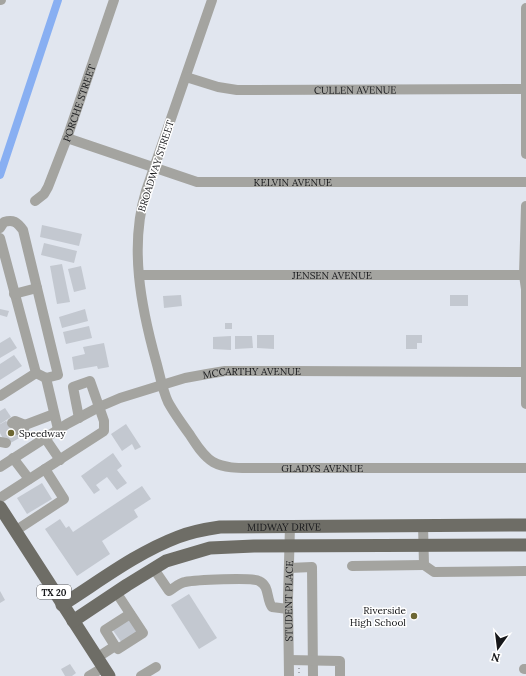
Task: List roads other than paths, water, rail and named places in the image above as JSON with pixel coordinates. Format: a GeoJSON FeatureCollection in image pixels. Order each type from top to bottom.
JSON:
{"type":"FeatureCollection","features":[{"type":"Feature","properties":{"kind":"main road","name":"TX 20"},"geometry":{"type":"LineString","coordinates":[[0,507],[104,667]]}},
{"type":"Feature","properties":{"kind":"main road","name":"MIDWAY DRIVE"},"geometry":{"type":"LineString","coordinates":[[62,604],[132,560],[158,546],[179,536],[200,530],[220,527],[290,526],[526,526]]}},
{"type":"Feature","properties":{"kind":"main road","name":"MIDWAY DRIVE"},"geometry":{"type":"LineString","coordinates":[[73,621],[166,561],[210,548],[235,546],[526,545]]}},
{"type":"Feature","properties":{"kind":"street","name":"PORCHE STREET"},"geometry":{"type":"LineString","coordinates":[[35,201],[44,194],[48,187],[67,138],[114,0]]}},
{"type":"Feature","properties":{"kind":"street","name":"BROADWAY STREET"},"geometry":{"type":"LineString","coordinates":[[162,385],[142,302],[139,275],[139,218],[142,202],[212,0]]}},
{"type":"Feature","properties":{"kind":"street"},"geometry":{"type":"LineString","coordinates":[[526,8],[526,154]]}},
{"type":"Feature","properties":{"kind":"street","name":"CULLEN AVENUE"},"geometry":{"type":"LineString","coordinates":[[186,77],[218,87],[237,90],[526,89]]}},
{"type":"Feature","properties":{"kind":"street","name":"KELVIN AVENUE"},"geometry":{"type":"LineString","coordinates":[[67,138],[185,179],[204,183],[526,182]]}},
{"type":"Feature","properties":{"kind":"street"},"geometry":{"type":"LineString","coordinates":[[526,206],[526,404]]}},
{"type":"Feature","properties":{"kind":"street"},"geometry":{"type":"LineString","coordinates":[[0,228],[4,222],[11,220],[18,223],[22,230],[58,375],[46,378],[36,373],[0,238]]}},
{"type":"Feature","properties":{"kind":"street","name":"JENSEN AVENUE"},"geometry":{"type":"LineString","coordinates":[[139,275],[525,275]]}},
{"type":"Feature","properties":{"kind":"street"},"geometry":{"type":"LineString","coordinates":[[14,294],[37,288]]}},
{"type":"Feature","properties":{"kind":"street","name":"MCCARTHY AVENUE"},"geometry":{"type":"LineString","coordinates":[[5,461],[99,407],[120,398],[185,378],[225,371],[409,370],[526,372]]}},
{"type":"Feature","properties":{"kind":"street"},"geometry":{"type":"LineString","coordinates":[[0,396],[36,373]]}},
{"type":"Feature","properties":{"kind":"street"},"geometry":{"type":"LineString","coordinates":[[46,378],[58,430]]}},
{"type":"Feature","properties":{"kind":"street"},"geometry":{"type":"LineString","coordinates":[[0,498],[104,431],[104,421],[90,381],[73,387],[79,418]]}},
{"type":"Feature","properties":{"kind":"street","name":"GLADYS AVENUE"},"geometry":{"type":"LineString","coordinates":[[162,385],[169,403],[197,446],[213,462],[228,467],[526,468]]}},
{"type":"Feature","properties":{"kind":"street"},"geometry":{"type":"LineString","coordinates":[[18,428],[54,414]]}},
{"type":"Feature","properties":{"kind":"street"},"geometry":{"type":"LineString","coordinates":[[45,438],[60,460]]}},
{"type":"Feature","properties":{"kind":"street"},"geometry":{"type":"LineString","coordinates":[[5,461],[29,479]]}},
{"type":"Feature","properties":{"kind":"street"},"geometry":{"type":"LineString","coordinates":[[15,531],[64,499],[45,469]]}},
{"type":"Feature","properties":{"kind":"street"},"geometry":{"type":"LineString","coordinates":[[423,525],[424,565]]}},
{"type":"Feature","properties":{"kind":"street","name":"STUDENT PLACE"},"geometry":{"type":"LineString","coordinates":[[289,676],[288,609],[290,526]]}},
{"type":"Feature","properties":{"kind":"street"},"geometry":{"type":"LineString","coordinates":[[352,566],[424,565],[434,572],[526,571]]}},
{"type":"Feature","properties":{"kind":"street"},"geometry":{"type":"LineString","coordinates":[[289,568],[312,567],[313,676]]}},
{"type":"Feature","properties":{"kind":"street"},"geometry":{"type":"LineString","coordinates":[[154,569],[169,591],[184,582],[246,578],[259,580],[266,587],[268,602],[272,607],[288,609]]}},
{"type":"Feature","properties":{"kind":"street"},"geometry":{"type":"LineString","coordinates":[[116,592],[143,633],[118,649],[105,630],[130,614]]}},
{"type":"Feature","properties":{"kind":"street"},"geometry":{"type":"LineString","coordinates":[[89,676],[104,667],[115,646]]}},
{"type":"Feature","properties":{"kind":"street"},"geometry":{"type":"LineString","coordinates":[[289,660],[340,661],[340,676]]}},
{"type":"Feature","properties":{"kind":"street"},"geometry":{"type":"LineString","coordinates":[[141,676],[156,667]]}},
{"type":"Feature","properties":{"kind":"waterway"},"geometry":{"type":"LineString","coordinates":[[0,175],[58,0]]}},
{"type":"Feature","properties":{"kind":"tunnel"},"geometry":{"type":"LineString","coordinates":[[0,430],[12,423]]}},
{"type":"Feature","properties":{"kind":"tunnel"},"geometry":{"type":"LineString","coordinates":[[3,438],[17,430]]}},
{"type":"Feature","properties":{"kind":"place","name":"Speedway"},"geometry":{"type":"Point","coordinates":[11,433]}},
{"type":"Feature","properties":{"kind":"place","name":"Riverside High School"},"geometry":{"type":"Point","coordinates":[414,616]}}]}
